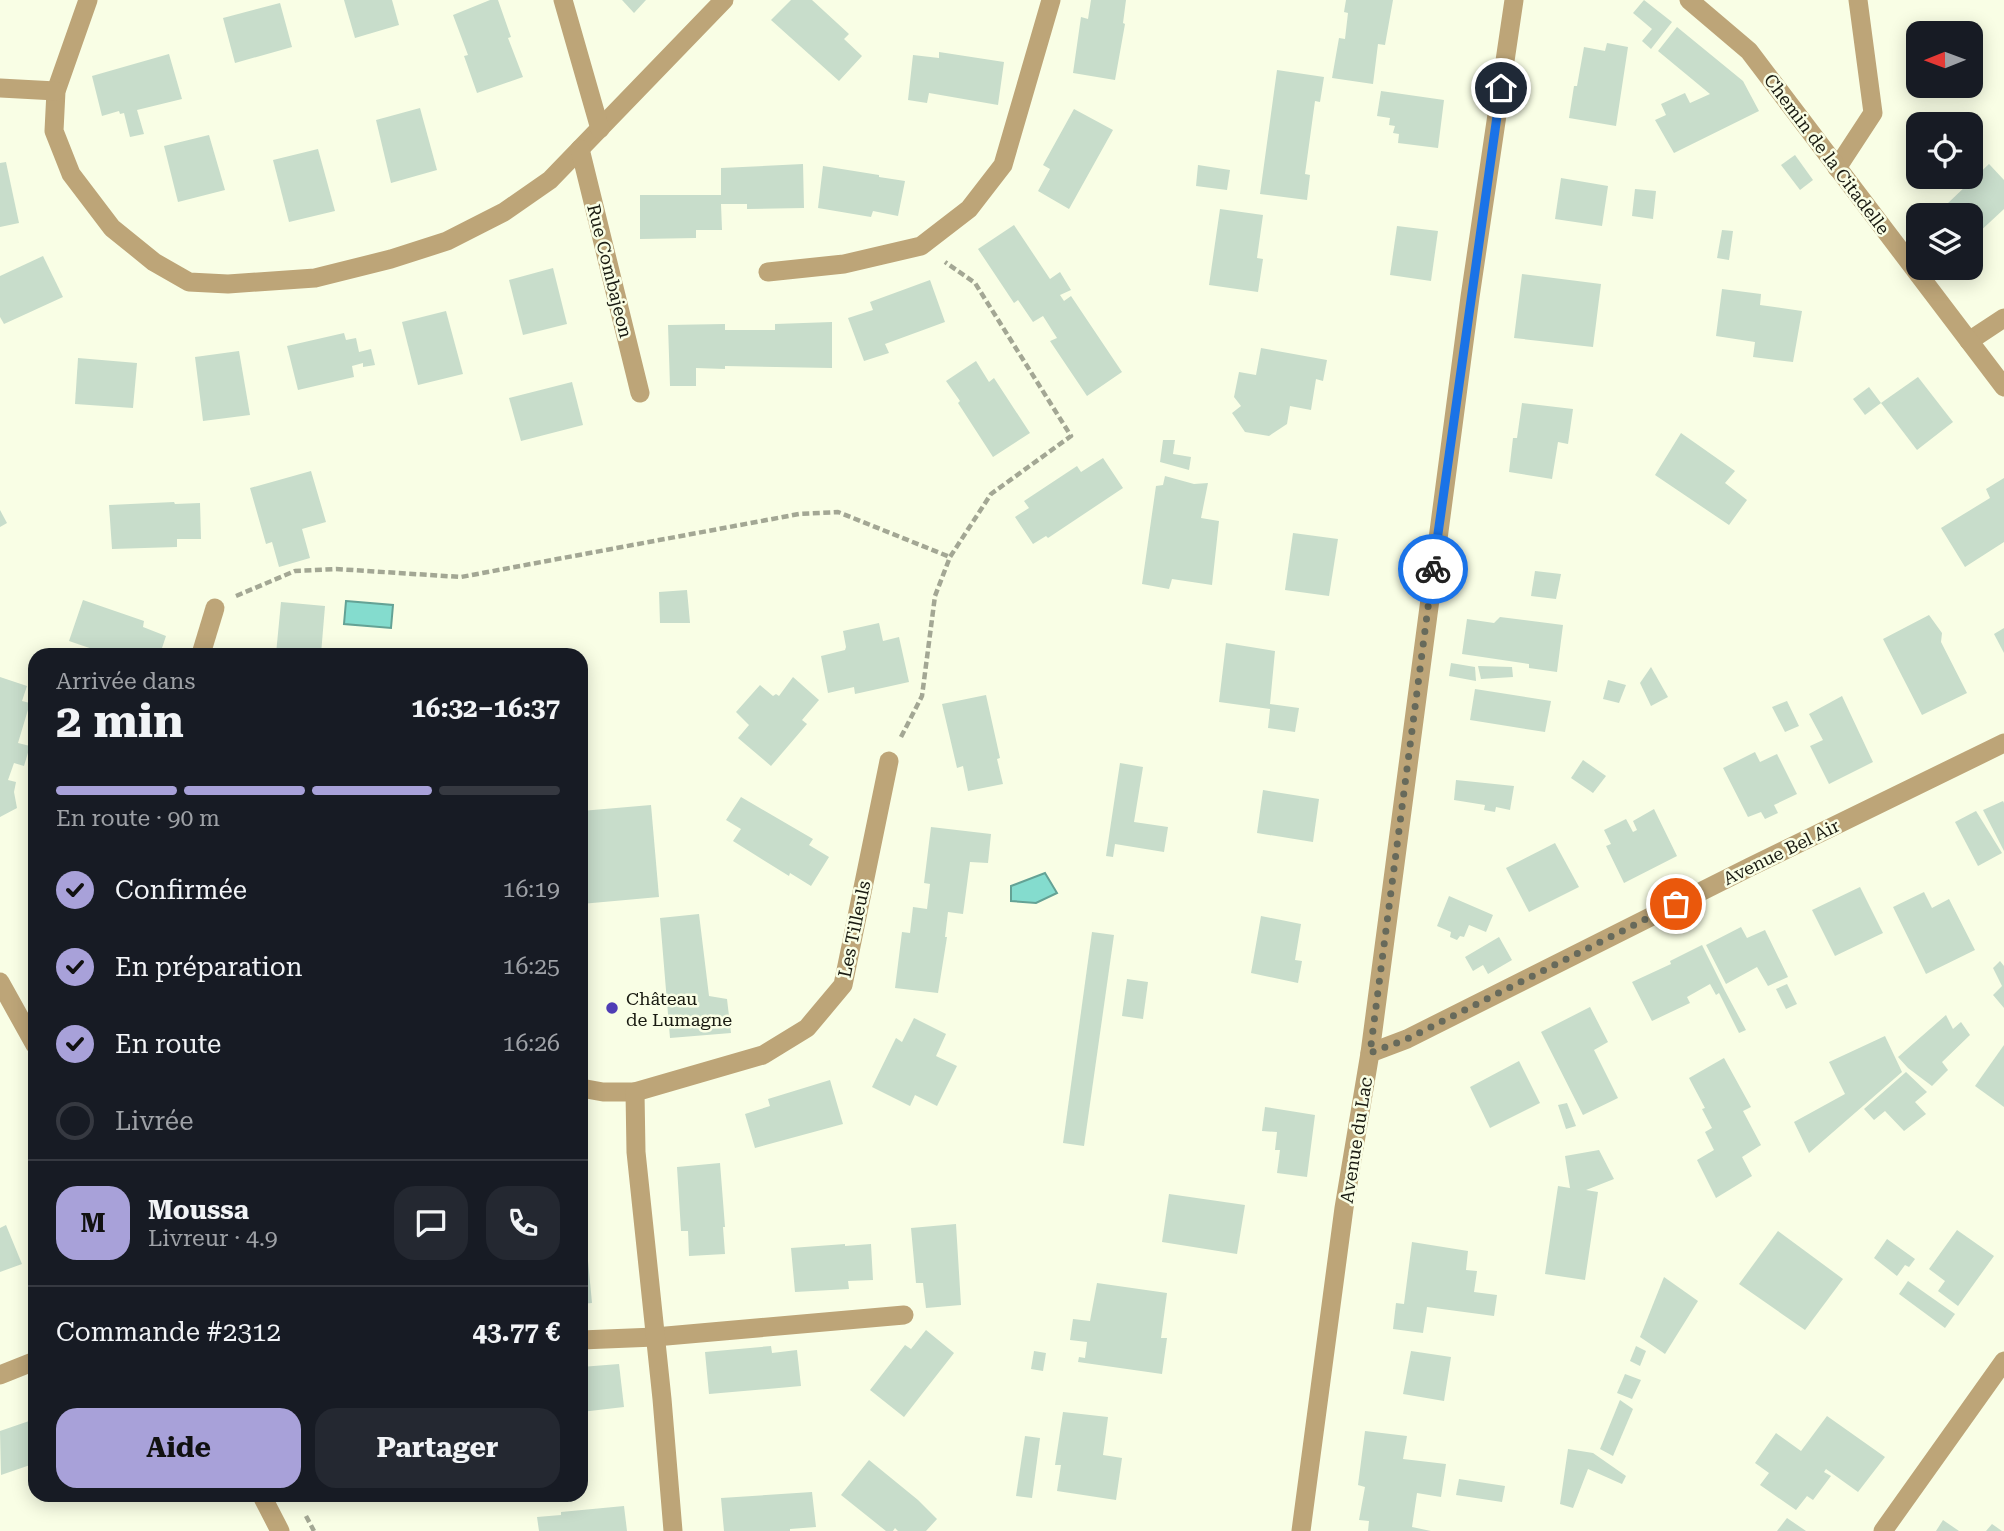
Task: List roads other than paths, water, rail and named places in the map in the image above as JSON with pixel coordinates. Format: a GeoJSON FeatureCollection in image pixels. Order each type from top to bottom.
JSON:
{"type":"FeatureCollection","features":[{"type":"Feature","properties":{"kind":"street"},"geometry":{"type":"LineString","coordinates":[[88,0],[56,91],[54,131],[71,174],[112,228],[154,262],[190,282],[228,284],[315,278],[391,259],[436,244],[504,212],[550,180],[724,0]]}},
{"type":"Feature","properties":{"kind":"street"},"geometry":{"type":"LineString","coordinates":[[563,0],[600,129]]}},
{"type":"Feature","properties":{"kind":"street"},"geometry":{"type":"LineString","coordinates":[[768,272],[844,264],[921,246],[969,209],[1003,165],[1051,0]]}},
{"type":"Feature","properties":{"kind":"street","name":"Avenue du Lac"},"geometry":{"type":"LineString","coordinates":[[1301,1531],[1344,1208],[1370,1053],[1466,324],[1514,0]]}},
{"type":"Feature","properties":{"kind":"street","name":"Chemin de la Citadelle"},"geometry":{"type":"LineString","coordinates":[[1689,0],[1749,51],[2004,387]]}},
{"type":"Feature","properties":{"kind":"street"},"geometry":{"type":"LineString","coordinates":[[1838,167],[1873,113],[1858,0]]}},
{"type":"Feature","properties":{"kind":"street"},"geometry":{"type":"LineString","coordinates":[[0,88],[56,91]]}},
{"type":"Feature","properties":{"kind":"street","name":"Rue Combajeon"},"geometry":{"type":"LineString","coordinates":[[580,149],[640,393]]}},
{"type":"Feature","properties":{"kind":"street"},"geometry":{"type":"LineString","coordinates":[[1969,341],[2004,318]]}},
{"type":"Feature","properties":{"kind":"street"},"geometry":{"type":"LineString","coordinates":[[203,648],[215,608]]}},
{"type":"Feature","properties":{"kind":"street","name":"Avenue Bel Air"},"geometry":{"type":"LineString","coordinates":[[1370,1053],[1407,1039],[2004,743]]}},
{"type":"Feature","properties":{"kind":"street","name":"Les Tilleuls"},"geometry":{"type":"LineString","coordinates":[[588,1089],[603,1092],[635,1091],[763,1055],[807,1028],[843,985],[889,761]]}},
{"type":"Feature","properties":{"kind":"street"},"geometry":{"type":"LineString","coordinates":[[0,982],[28,1032]]}},
{"type":"Feature","properties":{"kind":"street"},"geometry":{"type":"LineString","coordinates":[[635,1091],[636,1152],[673,1531]]}},
{"type":"Feature","properties":{"kind":"street"},"geometry":{"type":"LineString","coordinates":[[588,1340],[655,1337],[904,1315]]}},
{"type":"Feature","properties":{"kind":"street"},"geometry":{"type":"LineString","coordinates":[[1883,1531],[2004,1361]]}},
{"type":"Feature","properties":{"kind":"street"},"geometry":{"type":"LineString","coordinates":[[0,1376],[28,1364]]}},
{"type":"Feature","properties":{"kind":"street"},"geometry":{"type":"LineString","coordinates":[[265,1502],[280,1531]]}},
{"type":"Feature","properties":{"kind":"water"},"geometry":{"type":"Polygon","coordinates":[[[346,601],[393,605],[391,628],[344,624],[346,601]]]}},
{"type":"Feature","properties":{"kind":"water"},"geometry":{"type":"Polygon","coordinates":[[[1045,873],[1057,893],[1036,903],[1011,901],[1011,886],[1045,873]]]}},
{"type":"Feature","properties":{"kind":"place","name":"Château de Lumagne"},"geometry":{"type":"Point","coordinates":[612,1008]}}]}
